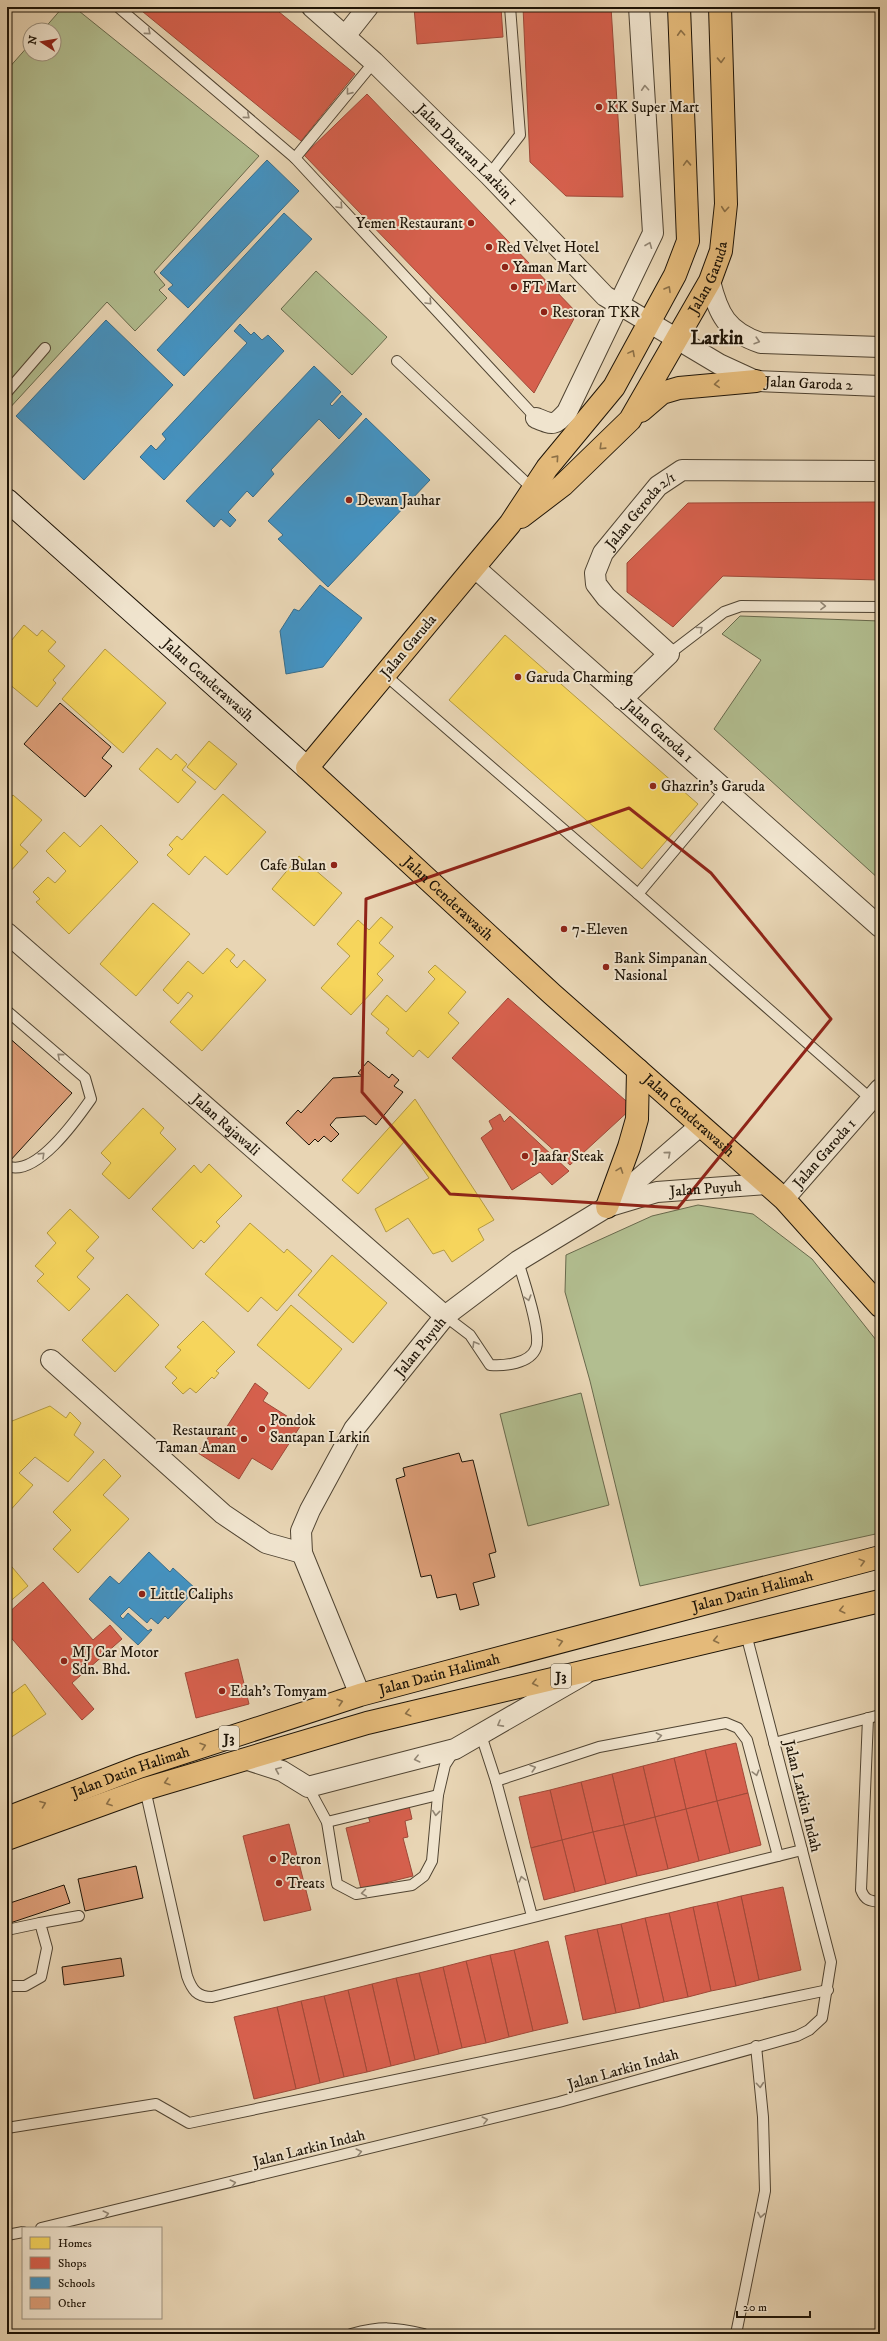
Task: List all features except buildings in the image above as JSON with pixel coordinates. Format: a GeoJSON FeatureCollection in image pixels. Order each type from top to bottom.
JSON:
{"type":"FeatureCollection","features":[{"type":"Feature","properties":{"kind":"main road","name":"Jalan Garuda"},"geometry":{"type":"LineString","coordinates":[[539,495],[547,468],[614,387],[648,322],[675,275],[688,241],[679,7]]}},
{"type":"Feature","properties":{"kind":"main road","name":"Jalan Garuda"},"geometry":{"type":"LineString","coordinates":[[307,768],[510,524],[539,495],[563,485],[630,420],[710,281],[721,251],[726,204],[720,7]]}},
{"type":"Feature","properties":{"kind":"main road"},"geometry":{"type":"LineString","coordinates":[[630,420],[662,393],[679,388],[756,381]]}},
{"type":"Feature","properties":{"kind":"main road","name":"Jalan Cenderawasih"},"geometry":{"type":"LineString","coordinates":[[307,768],[552,994],[784,1199],[880,1306]]}},
{"type":"Feature","properties":{"kind":"main road"},"geometry":{"type":"LineString","coordinates":[[607,1207],[629,1147],[637,1119],[638,1070]]}},
{"type":"Feature","properties":{"kind":"main road","name":"Jalan Datin Halimah"},"geometry":{"type":"LineString","coordinates":[[7,1818],[139,1767],[360,1695],[880,1557]]}},
{"type":"Feature","properties":{"kind":"main road","name":"Jalan Datin Halimah"},"geometry":{"type":"LineString","coordinates":[[7,1839],[145,1789],[368,1724],[880,1601]]}},
{"type":"Feature","properties":{"kind":"street","name":"Jalan Dataran Larkin 1"},"geometry":{"type":"LineString","coordinates":[[312,7],[374,62],[489,175],[593,286],[618,305],[648,322]]}},
{"type":"Feature","properties":{"kind":"street"},"geometry":{"type":"LineString","coordinates":[[345,36],[368,7]]}},
{"type":"Feature","properties":{"kind":"street"},"geometry":{"type":"LineString","coordinates":[[536,418],[550,424],[558,422],[567,412],[653,233],[639,7]]}},
{"type":"Feature","properties":{"kind":"street"},"geometry":{"type":"LineString","coordinates":[[710,281],[715,302],[723,319],[751,340],[761,343],[880,347]]}},
{"type":"Feature","properties":{"kind":"street","name":"Jalan Garoda 2"},"geometry":{"type":"LineString","coordinates":[[648,322],[719,364],[756,381],[880,386]]}},
{"type":"Feature","properties":{"kind":"street","name":"Jalan Geroda 2/1"},"geometry":{"type":"LineString","coordinates":[[669,654],[606,597],[596,584],[595,573],[603,553],[658,486],[682,470],[880,471]]}},
{"type":"Feature","properties":{"kind":"street","name":"Jalan Cenderawasih"},"geometry":{"type":"LineString","coordinates":[[7,500],[307,768]]}},
{"type":"Feature","properties":{"kind":"street","name":"Jalan Garoda 1"},"geometry":{"type":"LineString","coordinates":[[474,567],[880,928]]}},
{"type":"Feature","properties":{"kind":"street"},"geometry":{"type":"LineString","coordinates":[[622,699],[669,654]]}},
{"type":"Feature","properties":{"kind":"street","name":"Jalan Rajawali"},"geometry":{"type":"LineString","coordinates":[[7,933],[445,1316]]}},
{"type":"Feature","properties":{"kind":"street","name":"Jalan Garoda 1"},"geometry":{"type":"LineString","coordinates":[[784,1199],[877,1098]]}},
{"type":"Feature","properties":{"kind":"street"},"geometry":{"type":"LineString","coordinates":[[607,1207],[701,1126]]}},
{"type":"Feature","properties":{"kind":"street","name":"Jalan Puyuh"},"geometry":{"type":"LineString","coordinates":[[360,1695],[302,1553],[301,1531],[310,1510],[354,1429],[445,1316],[518,1261],[607,1207],[657,1192],[766,1184]]}},
{"type":"Feature","properties":{"kind":"street"},"geometry":{"type":"LineString","coordinates":[[51,1360],[223,1514],[266,1542],[302,1553]]}},
{"type":"Feature","properties":{"kind":"street"},"geometry":{"type":"LineString","coordinates":[[245,1759],[282,1771],[308,1787],[455,1749],[594,1669]]}},
{"type":"Feature","properties":{"kind":"lane"},"geometry":{"type":"LineString","coordinates":[[118,7],[295,158],[536,418]]}},
{"type":"Feature","properties":{"kind":"lane"},"geometry":{"type":"LineString","coordinates":[[489,175],[520,135],[510,7]]}},
{"type":"Feature","properties":{"kind":"lane"},"geometry":{"type":"LineString","coordinates":[[295,158],[374,62]]}},
{"type":"Feature","properties":{"kind":"lane"},"geometry":{"type":"LineString","coordinates":[[7,392],[45,348]]}},
{"type":"Feature","properties":{"kind":"lane"},"geometry":{"type":"LineString","coordinates":[[396,361],[539,495]]}},
{"type":"Feature","properties":{"kind":"lane"},"geometry":{"type":"LineString","coordinates":[[669,654],[724,612],[741,606],[880,607]]}},
{"type":"Feature","properties":{"kind":"lane"},"geometry":{"type":"LineString","coordinates":[[384,674],[877,1098]]}},
{"type":"Feature","properties":{"kind":"lane"},"geometry":{"type":"LineString","coordinates":[[638,894],[726,790]]}},
{"type":"Feature","properties":{"kind":"lane"},"geometry":{"type":"LineString","coordinates":[[7,1011],[85,1078],[91,1098],[73,1126],[32,1164],[7,1166]]}},
{"type":"Feature","properties":{"kind":"lane"},"geometry":{"type":"LineString","coordinates":[[445,1316],[470,1335],[490,1365],[503,1366],[527,1359],[536,1349],[538,1331],[518,1261]]}},
{"type":"Feature","properties":{"kind":"lane","name":"Jalan Larkin Indah"},"geometry":{"type":"LineString","coordinates":[[45,2227],[559,2102],[756,2046],[797,2036],[809,2030],[822,2018],[828,1990],[831,1962],[746,1634]]}},
{"type":"Feature","properties":{"kind":"lane"},"geometry":{"type":"LineString","coordinates":[[774,1743],[880,1715]]}},
{"type":"Feature","properties":{"kind":"lane"},"geometry":{"type":"LineString","coordinates":[[868,1718],[860,1890],[864,1897],[869,1901],[880,1902]]}},
{"type":"Feature","properties":{"kind":"lane"},"geometry":{"type":"LineString","coordinates":[[496,1781],[599,1747],[726,1723],[738,1728],[747,1740],[778,1856]]}},
{"type":"Feature","properties":{"kind":"lane"},"geometry":{"type":"LineString","coordinates":[[481,1735],[496,1781],[532,1916]]}},
{"type":"Feature","properties":{"kind":"lane"},"geometry":{"type":"LineString","coordinates":[[308,1787],[327,1822],[338,1884],[356,1894],[412,1885],[424,1876],[432,1861],[438,1795],[445,1765],[455,1749]]}},
{"type":"Feature","properties":{"kind":"lane"},"geometry":{"type":"LineString","coordinates":[[145,1789],[187,1976],[195,1993],[203,1997],[212,1997],[532,1916],[802,1850]]}},
{"type":"Feature","properties":{"kind":"lane"},"geometry":{"type":"LineString","coordinates":[[327,1822],[438,1795]]}},
{"type":"Feature","properties":{"kind":"lane"},"geometry":{"type":"LineString","coordinates":[[7,1930],[79,1916]]}},
{"type":"Feature","properties":{"kind":"lane"},"geometry":{"type":"LineString","coordinates":[[7,1986],[24,1986],[41,1977],[47,1948],[40,1924]]}},
{"type":"Feature","properties":{"kind":"lane"},"geometry":{"type":"LineString","coordinates":[[7,2128],[156,2104],[189,2123],[828,1990]]}},
{"type":"Feature","properties":{"kind":"lane"},"geometry":{"type":"LineString","coordinates":[[736,2334],[765,2192],[763,2117],[756,2046]]}},
{"type":"Feature","properties":{"kind":"lane"},"geometry":{"type":"LineString","coordinates":[[7,2235],[22,2232]]}},
{"type":"Feature","properties":{"kind":"lane"},"geometry":{"type":"LineString","coordinates":[[351,2334],[377,2327],[400,2328],[424,2334]]}},
{"type":"Feature","properties":{"kind":"highlighted area"},"geometry":{"type":"Polygon","coordinates":[[[629,808],[711,873],[831,1019],[678,1208],[450,1194],[362,1092],[366,899],[629,808]]]}},
{"type":"Feature","properties":{"kind":"green space"},"geometry":{"type":"Polygon","coordinates":[[[63,7],[74,7],[259,156],[154,272],[165,285],[159,290],[167,298],[135,331],[107,302],[7,411],[7,70],[22,53],[22,62],[62,62],[62,22],[50,22],[63,7]]]}},
{"type":"Feature","properties":{"kind":"green space"},"geometry":{"type":"Polygon","coordinates":[[[316,271],[387,337],[352,375],[281,309],[316,271]]]}},
{"type":"Feature","properties":{"kind":"green space"},"geometry":{"type":"Polygon","coordinates":[[[740,616],[880,621],[880,880],[714,729],[761,660],[722,634],[740,616]]]}},
{"type":"Feature","properties":{"kind":"green space"},"geometry":{"type":"Polygon","coordinates":[[[698,1205],[753,1214],[812,1259],[880,1345],[880,1533],[640,1586],[590,1381],[565,1292],[566,1255],[652,1216],[698,1205]]]}},
{"type":"Feature","properties":{"kind":"green space"},"geometry":{"type":"Polygon","coordinates":[[[581,1393],[609,1505],[528,1526],[500,1414],[581,1393]]]}},
{"type":"Feature","properties":{"kind":"place","name":"KK Super Mart"},"geometry":{"type":"Point","coordinates":[599,107]}},
{"type":"Feature","properties":{"kind":"place","name":"Yemen Restaurant"},"geometry":{"type":"Point","coordinates":[471,223]}},
{"type":"Feature","properties":{"kind":"place","name":"Red Velvet Hotel"},"geometry":{"type":"Point","coordinates":[489,247]}},
{"type":"Feature","properties":{"kind":"place","name":"Yaman Mart"},"geometry":{"type":"Point","coordinates":[505,267]}},
{"type":"Feature","properties":{"kind":"place","name":"FT Mart"},"geometry":{"type":"Point","coordinates":[514,287]}},
{"type":"Feature","properties":{"kind":"place","name":"Restoran TKR"},"geometry":{"type":"Point","coordinates":[544,312]}},
{"type":"Feature","properties":{"kind":"place","name":"Dewan Jauhar"},"geometry":{"type":"Point","coordinates":[349,500]}},
{"type":"Feature","properties":{"kind":"place","name":"Garuda Charming"},"geometry":{"type":"Point","coordinates":[518,677]}},
{"type":"Feature","properties":{"kind":"place","name":"Ghazrin's Garuda"},"geometry":{"type":"Point","coordinates":[653,786]}},
{"type":"Feature","properties":{"kind":"place","name":"Cafe Bulan"},"geometry":{"type":"Point","coordinates":[334,865]}},
{"type":"Feature","properties":{"kind":"place","name":"7-Eleven"},"geometry":{"type":"Point","coordinates":[564,929]}},
{"type":"Feature","properties":{"kind":"place","name":"Bank Simpanan Nasional"},"geometry":{"type":"Point","coordinates":[606,967]}},
{"type":"Feature","properties":{"kind":"place","name":"Jaafar Steak"},"geometry":{"type":"Point","coordinates":[525,1156]}},
{"type":"Feature","properties":{"kind":"place","name":"Pondok Santapan Larkin"},"geometry":{"type":"Point","coordinates":[262,1429]}},
{"type":"Feature","properties":{"kind":"place","name":"Restaurant Taman Aman"},"geometry":{"type":"Point","coordinates":[244,1439]}},
{"type":"Feature","properties":{"kind":"place","name":"Little Caliphs"},"geometry":{"type":"Point","coordinates":[142,1594]}},
{"type":"Feature","properties":{"kind":"place","name":"MJ Car Motor Sdn. Bhd."},"geometry":{"type":"Point","coordinates":[64,1661]}},
{"type":"Feature","properties":{"kind":"place","name":"Edah’s Tomyam"},"geometry":{"type":"Point","coordinates":[222,1691]}},
{"type":"Feature","properties":{"kind":"place","name":"Petron"},"geometry":{"type":"Point","coordinates":[273,1859]}},
{"type":"Feature","properties":{"kind":"place","name":"Treats"},"geometry":{"type":"Point","coordinates":[279,1883]}},
{"type":"Feature","properties":{"kind":"district","name":"Larkin"},"geometry":{"type":"Point","coordinates":[717,337]}}]}
